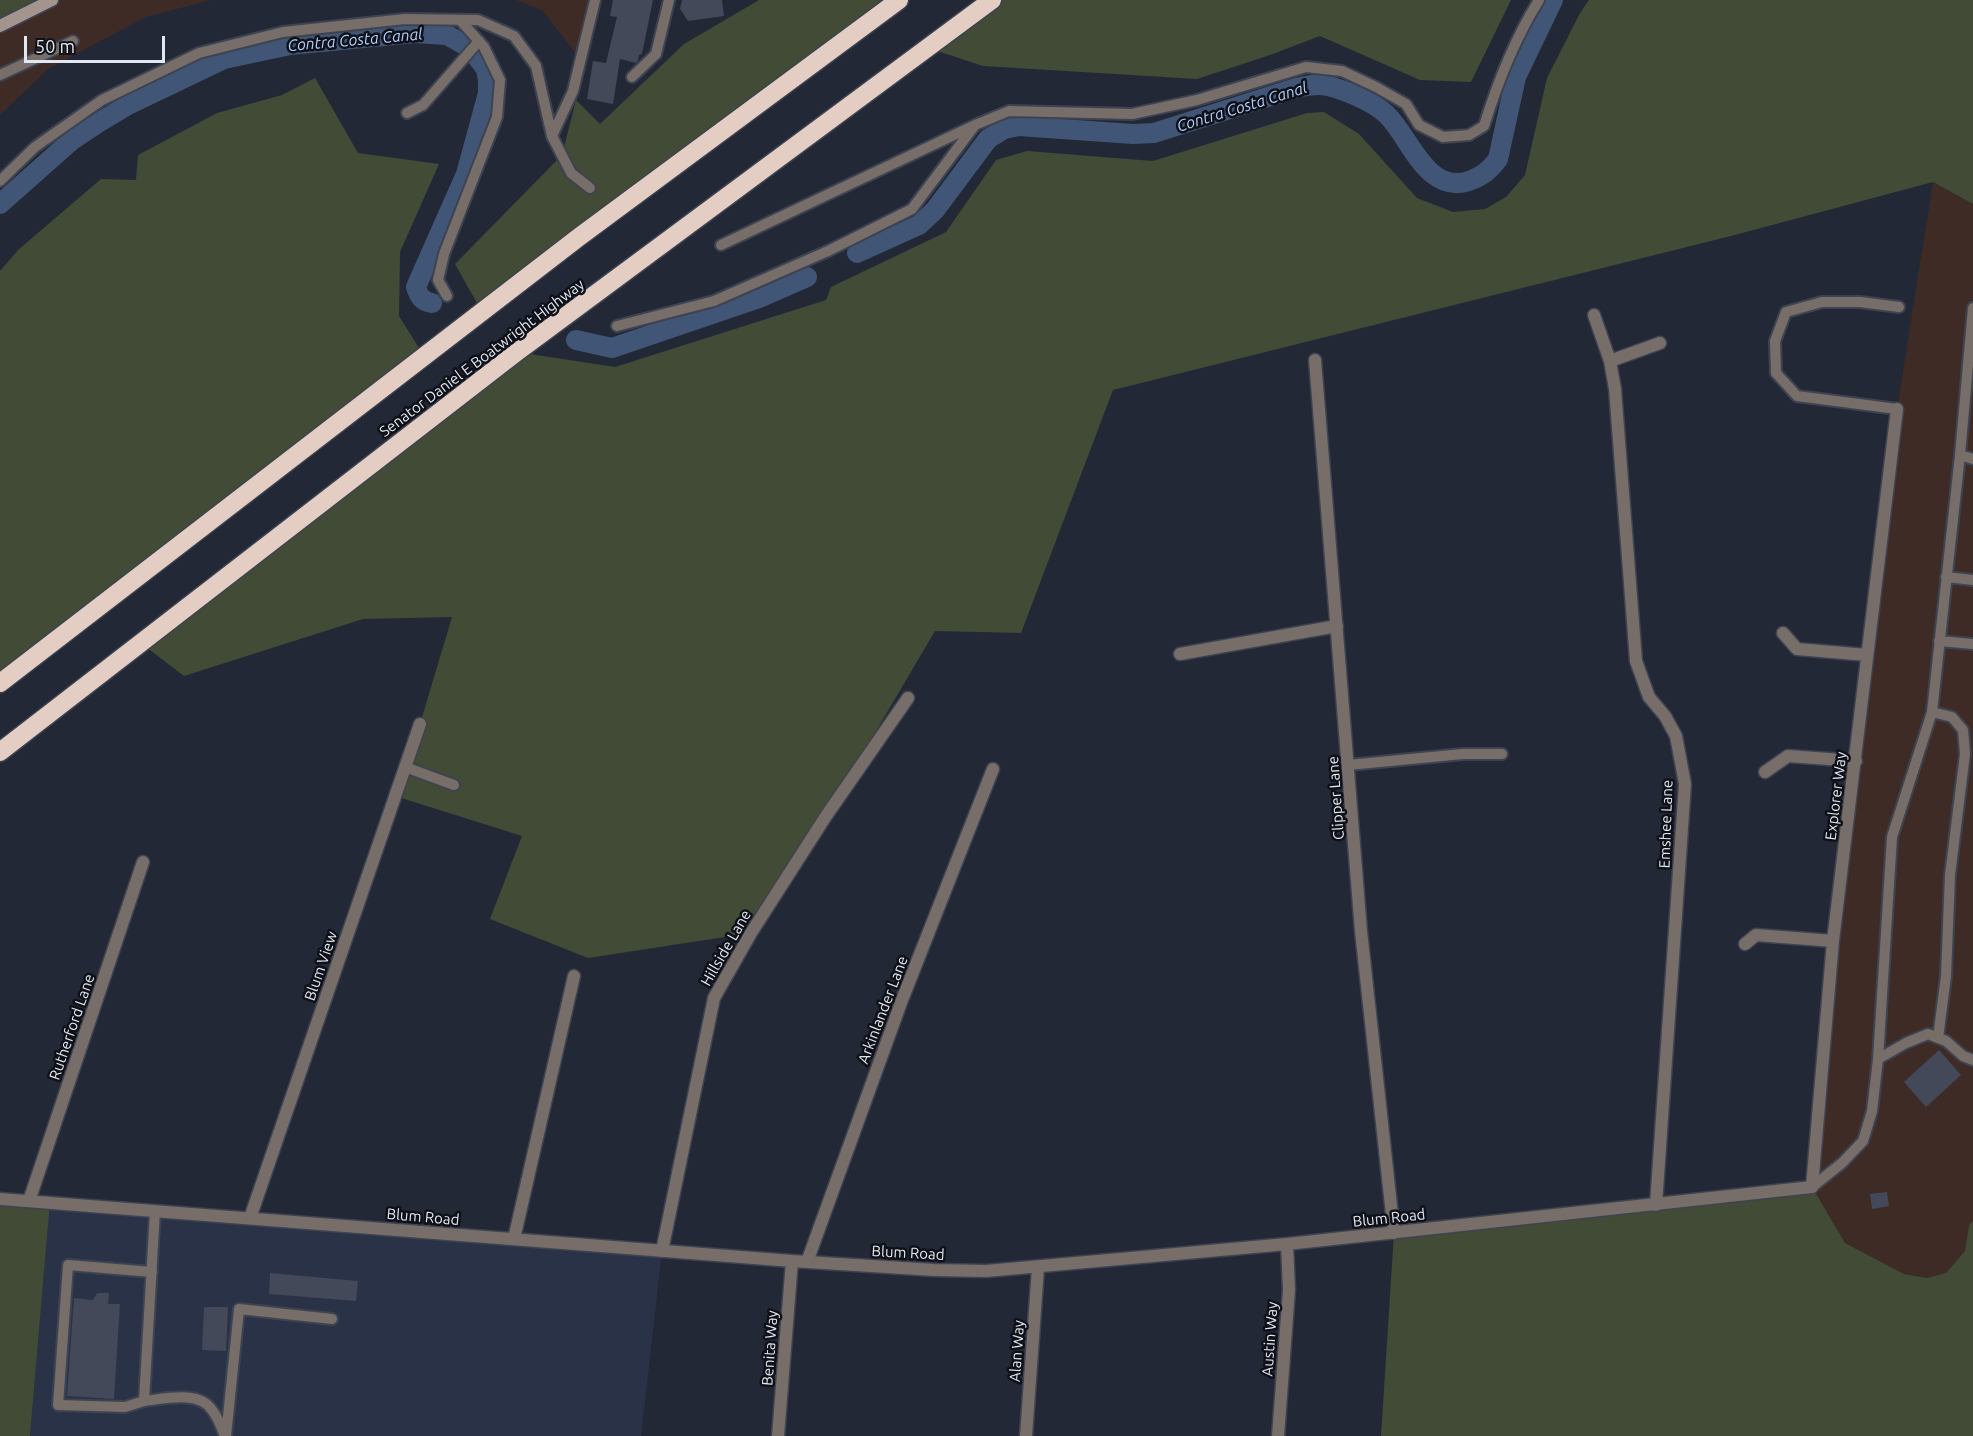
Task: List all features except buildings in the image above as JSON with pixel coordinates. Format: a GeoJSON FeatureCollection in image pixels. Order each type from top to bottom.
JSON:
{"type":"FeatureCollection","features":[{"type":"Feature","properties":{"kind":"highway"},"geometry":{"type":"LineString","coordinates":[[0,683],[579,237],[899,0]]}},
{"type":"Feature","properties":{"kind":"highway","name":"Senator Daniel E Boatwright Highway"},"geometry":{"type":"LineString","coordinates":[[0,752],[517,352],[992,0]]}},
{"type":"Feature","properties":{"kind":"main road"},"geometry":{"type":"LineString","coordinates":[[0,27],[52,0]]}},
{"type":"Feature","properties":{"kind":"street","name":"Emshee Lane"},"geometry":{"type":"LineString","coordinates":[[1594,315],[1611,361],[1615,388],[1636,661],[1649,697],[1665,716],[1676,736],[1685,784],[1656,1205]]}},
{"type":"Feature","properties":{"kind":"street"},"geometry":{"type":"LineString","coordinates":[[1611,361],[1660,343]]}},
{"type":"Feature","properties":{"kind":"street","name":"Clipper Lane"},"geometry":{"type":"LineString","coordinates":[[1315,360],[1361,931],[1394,1233]]}},
{"type":"Feature","properties":{"kind":"street","name":"Explorer Way"},"geometry":{"type":"LineString","coordinates":[[1812,1187],[1833,941],[1897,409]]}},
{"type":"Feature","properties":{"kind":"street"},"geometry":{"type":"LineString","coordinates":[[1180,654],[1337,626]]}},
{"type":"Feature","properties":{"kind":"street"},"geometry":{"type":"LineString","coordinates":[[1783,633],[1797,649],[1867,655]]}},
{"type":"Feature","properties":{"kind":"street","name":"Hillside Lane"},"geometry":{"type":"LineString","coordinates":[[662,1251],[714,998],[751,933],[826,816],[908,698]]}},
{"type":"Feature","properties":{"kind":"street","name":"Blum View"},"geometry":{"type":"LineString","coordinates":[[250,1218],[420,724]]}},
{"type":"Feature","properties":{"kind":"street"},"geometry":{"type":"LineString","coordinates":[[1765,772],[1788,756],[1856,761]]}},
{"type":"Feature","properties":{"kind":"street","name":"Arkinlander Lane"},"geometry":{"type":"LineString","coordinates":[[807,1262],[902,1000],[993,770]]}},
{"type":"Feature","properties":{"kind":"street","name":"Rutherford Lane"},"geometry":{"type":"LineString","coordinates":[[29,1201],[143,862]]}},
{"type":"Feature","properties":{"kind":"street"},"geometry":{"type":"LineString","coordinates":[[1745,944],[1756,935],[1833,941]]}},
{"type":"Feature","properties":{"kind":"street"},"geometry":{"type":"LineString","coordinates":[[514,1239],[574,976]]}},
{"type":"Feature","properties":{"kind":"street","name":"Blum Road"},"geometry":{"type":"LineString","coordinates":[[0,1199],[792,1262],[986,1271],[1287,1244],[1812,1187]]}},
{"type":"Feature","properties":{"kind":"street","name":"Austin Way"},"geometry":{"type":"LineString","coordinates":[[1278,1436],[1288,1290],[1287,1244]]}},
{"type":"Feature","properties":{"kind":"street","name":"Benita Way"},"geometry":{"type":"LineString","coordinates":[[778,1436],[792,1262]]}},
{"type":"Feature","properties":{"kind":"street","name":"Alan Way"},"geometry":{"type":"LineString","coordinates":[[1026,1436],[1038,1268]]}},
{"type":"Feature","properties":{"kind":"lane"},"geometry":{"type":"LineString","coordinates":[[552,136],[573,91],[595,0]]}},
{"type":"Feature","properties":{"kind":"lane"},"geometry":{"type":"LineString","coordinates":[[632,77],[656,54],[669,0]]}},
{"type":"Feature","properties":{"kind":"lane"},"geometry":{"type":"LineString","coordinates":[[721,245],[975,125],[1010,111],[1132,114],[1197,100],[1306,67],[1342,71],[1376,87],[1406,104],[1419,125],[1443,137],[1469,135],[1484,126],[1499,79],[1523,25],[1539,0]]}},
{"type":"Feature","properties":{"kind":"lane"},"geometry":{"type":"LineString","coordinates":[[0,181],[35,147],[102,100],[199,53],[283,32],[405,19],[478,20],[514,36],[536,66],[552,136],[571,173],[590,188]]}},
{"type":"Feature","properties":{"kind":"lane"},"geometry":{"type":"LineString","coordinates":[[447,296],[438,280],[444,254],[497,117],[500,80],[484,46],[460,20]]}},
{"type":"Feature","properties":{"kind":"lane"},"geometry":{"type":"LineString","coordinates":[[407,113],[423,105],[479,41]]}},
{"type":"Feature","properties":{"kind":"lane"},"geometry":{"type":"LineString","coordinates":[[0,75],[73,42]]}},
{"type":"Feature","properties":{"kind":"lane"},"geometry":{"type":"LineString","coordinates":[[617,326],[714,301],[828,251],[912,209],[975,125]]}},
{"type":"Feature","properties":{"kind":"lane"},"geometry":{"type":"LineString","coordinates":[[1897,409],[1797,396],[1776,373],[1774,341],[1786,312],[1822,302],[1860,302],[1899,307]]}},
{"type":"Feature","properties":{"kind":"lane"},"geometry":{"type":"LineString","coordinates":[[1812,1187],[1842,1163],[1863,1141],[1872,1111],[1878,1059],[1892,837],[1932,712],[1960,455],[1973,308]]}},
{"type":"Feature","properties":{"kind":"lane"},"geometry":{"type":"LineString","coordinates":[[1960,455],[1973,459]]}},
{"type":"Feature","properties":{"kind":"lane"},"geometry":{"type":"LineString","coordinates":[[1946,577],[1973,580]]}},
{"type":"Feature","properties":{"kind":"lane"},"geometry":{"type":"LineString","coordinates":[[1939,641],[1973,644]]}},
{"type":"Feature","properties":{"kind":"lane"},"geometry":{"type":"LineString","coordinates":[[1932,712],[1952,717],[1964,730],[1965,754],[1950,875],[1946,976],[1938,1038]]}},
{"type":"Feature","properties":{"kind":"lane"},"geometry":{"type":"LineString","coordinates":[[1348,765],[1463,754],[1502,754]]}},
{"type":"Feature","properties":{"kind":"lane"},"geometry":{"type":"LineString","coordinates":[[405,767],[454,785]]}},
{"type":"Feature","properties":{"kind":"lane"},"geometry":{"type":"LineString","coordinates":[[1878,1059],[1928,1034],[1946,1041],[1963,1056],[1973,1060]]}},
{"type":"Feature","properties":{"kind":"lane"},"geometry":{"type":"LineString","coordinates":[[144,1401],[155,1211]]}},
{"type":"Feature","properties":{"kind":"lane"},"geometry":{"type":"LineString","coordinates":[[152,1272],[68,1265],[58,1405],[125,1407],[144,1401],[174,1398],[199,1399],[212,1408],[225,1436]]}},
{"type":"Feature","properties":{"kind":"lane"},"geometry":{"type":"LineString","coordinates":[[225,1436],[239,1309],[332,1319]]}},
{"type":"Feature","properties":{"kind":"shaded area"},"geometry":{"type":"Polygon","coordinates":[[[52,0],[211,0],[146,17],[48,69],[0,115],[0,26],[52,0]]]}},
{"type":"Feature","properties":{"kind":"shaded area"},"geometry":{"type":"Polygon","coordinates":[[[516,0],[600,0],[583,63],[543,11],[516,0]]]}},
{"type":"Feature","properties":{"kind":"shaded area"},"geometry":{"type":"Polygon","coordinates":[[[1933,182],[1973,204],[1973,1221],[1969,1225],[1965,1251],[1946,1273],[1927,1278],[1904,1274],[1845,1243],[1812,1187],[1897,409],[1933,182]]]}},
{"type":"Feature","properties":{"kind":"shaded area"},"geometry":{"type":"Polygon","coordinates":[[[50,1202],[662,1251],[641,1436],[30,1436],[50,1202]]]}},
{"type":"Feature","properties":{"kind":"green space"},"geometry":{"type":"Polygon","coordinates":[[[0,0],[52,0],[0,26],[0,0]]]}},
{"type":"Feature","properties":{"kind":"green space"},"geometry":{"type":"Polygon","coordinates":[[[759,0],[899,0],[482,312],[455,264],[562,155],[576,100],[600,124],[684,44],[759,0]]]}},
{"type":"Feature","properties":{"kind":"green space"},"geometry":{"type":"Polygon","coordinates":[[[992,0],[1511,0],[1471,82],[1420,80],[1320,36],[1197,79],[983,66],[928,48],[992,0]]]}},
{"type":"Feature","properties":{"kind":"green space"},"geometry":{"type":"Polygon","coordinates":[[[1589,0],[1973,0],[1973,204],[1933,182],[1731,236],[1113,390],[1021,633],[935,631],[826,816],[751,933],[588,958],[490,919],[522,836],[395,796],[420,724],[452,617],[363,619],[184,676],[142,644],[517,352],[615,367],[826,300],[831,287],[946,232],[996,160],[1027,151],[1153,161],[1307,113],[1324,112],[1359,134],[1417,198],[1453,212],[1485,209],[1506,197],[1525,175],[1547,78],[1589,0]]]}},
{"type":"Feature","properties":{"kind":"green space"},"geometry":{"type":"Polygon","coordinates":[[[315,78],[358,153],[439,164],[400,252],[399,316],[424,356],[0,683],[0,271],[18,250],[101,179],[136,180],[138,155],[217,113],[282,95],[315,78]]]}},
{"type":"Feature","properties":{"kind":"green space"},"geometry":{"type":"Polygon","coordinates":[[[1812,1187],[1845,1243],[1904,1274],[1927,1278],[1946,1273],[1965,1251],[1969,1225],[1973,1221],[1973,1436],[1381,1436],[1394,1233],[1812,1187]]]}},
{"type":"Feature","properties":{"kind":"green space"},"geometry":{"type":"Polygon","coordinates":[[[0,1199],[50,1202],[30,1436],[0,1436],[0,1199]]]}},
{"type":"Feature","properties":{"kind":"waterway","name":"Contra Costa Canal"},"geometry":{"type":"LineString","coordinates":[[857,253],[919,225],[935,210],[988,139],[1004,129],[1019,126],[1133,134],[1154,133],[1312,85],[1335,88],[1374,105],[1395,124],[1430,172],[1441,180],[1454,183],[1469,181],[1485,173],[1498,159],[1516,77],[1553,0]]}},
{"type":"Feature","properties":{"kind":"waterway","name":"Contra Costa Canal"},"geometry":{"type":"LineString","coordinates":[[0,204],[71,141],[98,123],[128,105],[224,59],[290,45],[415,33],[447,35],[470,48],[486,69],[488,93],[466,174],[416,287],[421,298],[432,303]]}},
{"type":"Feature","properties":{"kind":"waterway","name":"Contra Costa Canal"},"geometry":{"type":"LineString","coordinates":[[576,340],[612,348],[759,298],[807,277]]}}]}
